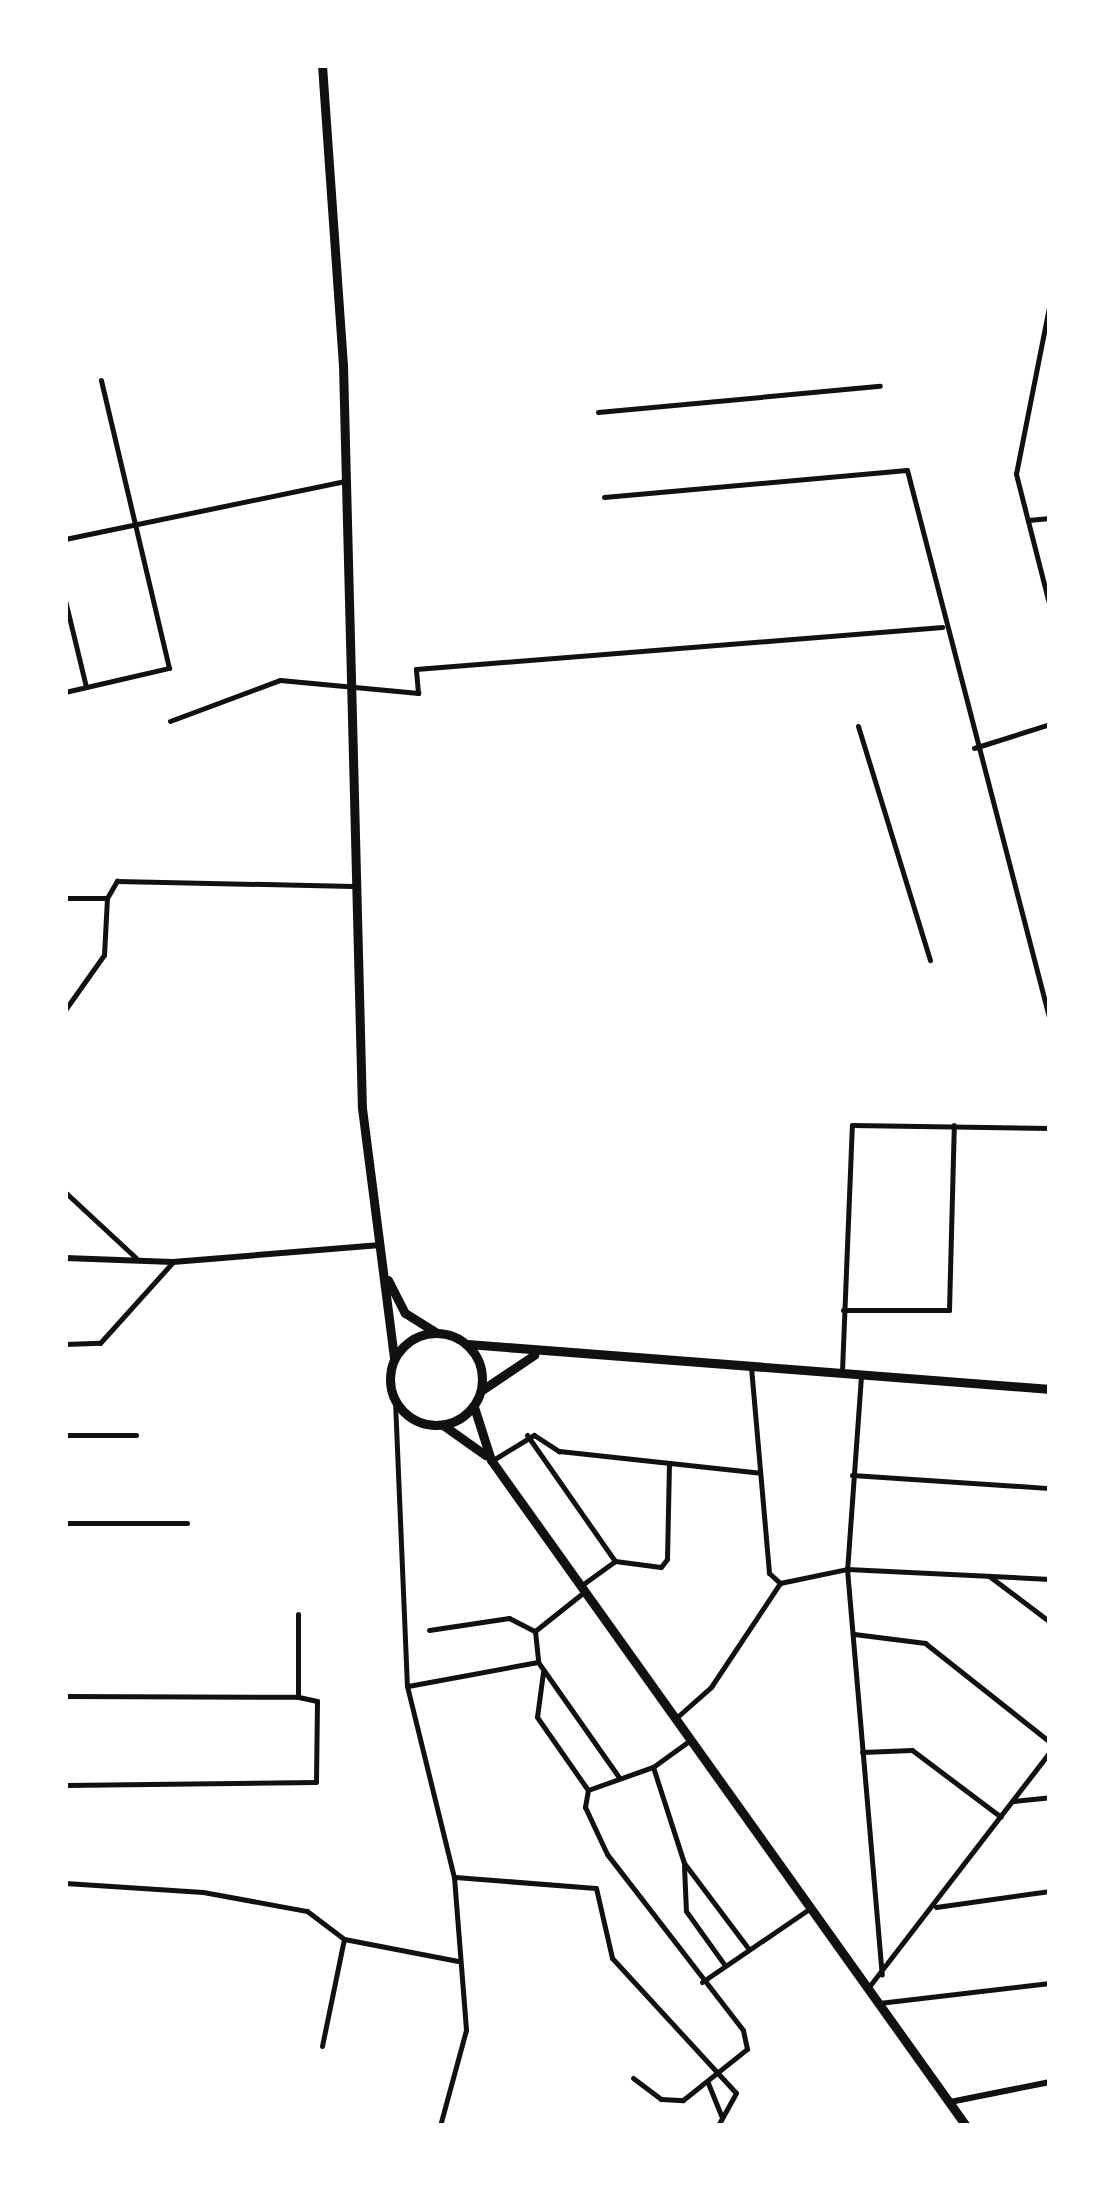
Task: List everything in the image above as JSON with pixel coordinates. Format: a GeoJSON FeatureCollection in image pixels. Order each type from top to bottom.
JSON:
{"type":"FeatureCollection","features":[{"type":"Feature","properties":{"kind":"main road"},"geometry":{"type":"LineString","coordinates":[[322,65],[338,292],[362,1108],[394,1359],[395,1400],[415,1421],[443,1426],[491,1461]]}},
{"type":"Feature","properties":{"kind":"main road"},"geometry":{"type":"LineString","coordinates":[[382,1264],[406,1312],[435,1332],[468,1344],[542,1353],[1050,1388]]}},
{"type":"Feature","properties":{"kind":"main road"},"geometry":{"type":"LineString","coordinates":[[394,1359],[435,1332]]}},
{"type":"Feature","properties":{"kind":"main road"},"geometry":{"type":"LineString","coordinates":[[468,1344],[482,1390]]}},
{"type":"Feature","properties":{"kind":"main road"},"geometry":{"type":"LineString","coordinates":[[443,1426],[474,1407],[482,1390],[504,1368],[542,1353]]}},
{"type":"Feature","properties":{"kind":"main road"},"geometry":{"type":"LineString","coordinates":[[474,1407],[491,1461],[966,2126]]}},
{"type":"Feature","properties":{"kind":"street"},"geometry":{"type":"LineString","coordinates":[[1050,302],[1016,474],[1050,607]]}},
{"type":"Feature","properties":{"kind":"street"},"geometry":{"type":"LineString","coordinates":[[65,692],[169,668],[100,380]]}},
{"type":"Feature","properties":{"kind":"street"},"geometry":{"type":"LineString","coordinates":[[598,412],[880,386]]}},
{"type":"Feature","properties":{"kind":"street"},"geometry":{"type":"LineString","coordinates":[[604,497],[907,470],[942,626],[1050,1021]]}},
{"type":"Feature","properties":{"kind":"street"},"geometry":{"type":"LineString","coordinates":[[65,538],[345,480]]}},
{"type":"Feature","properties":{"kind":"street"},"geometry":{"type":"LineString","coordinates":[[1028,520],[1050,518]]}},
{"type":"Feature","properties":{"kind":"street"},"geometry":{"type":"LineString","coordinates":[[65,600],[86,687]]}},
{"type":"Feature","properties":{"kind":"street"},"geometry":{"type":"LineString","coordinates":[[170,721],[280,680],[349,682],[418,693],[416,668],[942,626]]}},
{"type":"Feature","properties":{"kind":"street"},"geometry":{"type":"LineString","coordinates":[[974,748],[1050,724]]}},
{"type":"Feature","properties":{"kind":"street"},"geometry":{"type":"LineString","coordinates":[[858,726],[930,960]]}},
{"type":"Feature","properties":{"kind":"street"},"geometry":{"type":"LineString","coordinates":[[65,1010],[76,987],[104,955],[107,898],[117,882],[353,886]]}},
{"type":"Feature","properties":{"kind":"street"},"geometry":{"type":"LineString","coordinates":[[65,898],[107,898]]}},
{"type":"Feature","properties":{"kind":"street"},"geometry":{"type":"LineString","coordinates":[[65,987],[76,987]]}},
{"type":"Feature","properties":{"kind":"street"},"geometry":{"type":"LineString","coordinates":[[842,1374],[849,1129],[954,1125],[1050,1128]]}},
{"type":"Feature","properties":{"kind":"street"},"geometry":{"type":"LineString","coordinates":[[843,1310],[948,1310],[954,1125]]}},
{"type":"Feature","properties":{"kind":"street"},"geometry":{"type":"LineString","coordinates":[[65,1192],[136,1258]]}},
{"type":"Feature","properties":{"kind":"street"},"geometry":{"type":"LineString","coordinates":[[65,1258],[173,1262],[380,1244]]}},
{"type":"Feature","properties":{"kind":"street"},"geometry":{"type":"LineString","coordinates":[[65,1344],[100,1343],[173,1262]]}},
{"type":"Feature","properties":{"kind":"street"},"geometry":{"type":"LineString","coordinates":[[752,1368],[768,1574],[780,1583]]}},
{"type":"Feature","properties":{"kind":"street"},"geometry":{"type":"LineString","coordinates":[[862,1376],[847,1569],[882,1974]]}},
{"type":"Feature","properties":{"kind":"street"},"geometry":{"type":"LineString","coordinates":[[395,1400],[399,1578],[407,1686],[454,1877],[466,2030],[440,2126]]}},
{"type":"Feature","properties":{"kind":"street"},"geometry":{"type":"LineString","coordinates":[[65,1436],[136,1434]]}},
{"type":"Feature","properties":{"kind":"street"},"geometry":{"type":"LineString","coordinates":[[527,1435],[560,1451],[760,1472]]}},
{"type":"Feature","properties":{"kind":"street"},"geometry":{"type":"LineString","coordinates":[[491,1461],[527,1435]]}},
{"type":"Feature","properties":{"kind":"street"},"geometry":{"type":"LineString","coordinates":[[527,1435],[615,1562]]}},
{"type":"Feature","properties":{"kind":"street"},"geometry":{"type":"LineString","coordinates":[[535,1630],[615,1562],[661,1567],[667,1559],[669,1464]]}},
{"type":"Feature","properties":{"kind":"street"},"geometry":{"type":"LineString","coordinates":[[852,1475],[1050,1488]]}},
{"type":"Feature","properties":{"kind":"street"},"geometry":{"type":"LineString","coordinates":[[65,1523],[187,1523]]}},
{"type":"Feature","properties":{"kind":"street"},"geometry":{"type":"LineString","coordinates":[[674,1719],[712,1687],[780,1583],[847,1569],[1050,1580]]}},
{"type":"Feature","properties":{"kind":"street"},"geometry":{"type":"LineString","coordinates":[[986,1574],[1050,1622]]}},
{"type":"Feature","properties":{"kind":"street"},"geometry":{"type":"LineString","coordinates":[[298,1614],[298,1697]]}},
{"type":"Feature","properties":{"kind":"street"},"geometry":{"type":"LineString","coordinates":[[429,1630],[509,1618],[535,1630]]}},
{"type":"Feature","properties":{"kind":"street"},"geometry":{"type":"LineString","coordinates":[[535,1630],[538,1662],[618,1776]]}},
{"type":"Feature","properties":{"kind":"street"},"geometry":{"type":"LineString","coordinates":[[854,1634],[925,1643],[1050,1742]]}},
{"type":"Feature","properties":{"kind":"street"},"geometry":{"type":"LineString","coordinates":[[407,1686],[538,1662]]}},
{"type":"Feature","properties":{"kind":"street"},"geometry":{"type":"LineString","coordinates":[[544,1671],[535,1682],[537,1716],[588,1790],[585,1807],[606,1854],[747,2041],[708,2083],[669,2101],[633,2078]]}},
{"type":"Feature","properties":{"kind":"street"},"geometry":{"type":"LineString","coordinates":[[65,1696],[298,1697],[318,1701],[316,1782],[65,1785]]}},
{"type":"Feature","properties":{"kind":"street"},"geometry":{"type":"LineString","coordinates":[[588,1790],[654,1766],[689,1741]]}},
{"type":"Feature","properties":{"kind":"street"},"geometry":{"type":"LineString","coordinates":[[862,1752],[912,1750],[1000,1817]]}},
{"type":"Feature","properties":{"kind":"street"},"geometry":{"type":"LineString","coordinates":[[866,1990],[936,1907],[1050,1752]]}},
{"type":"Feature","properties":{"kind":"street"},"geometry":{"type":"LineString","coordinates":[[654,1766],[684,1863],[686,1911],[724,1964]]}},
{"type":"Feature","properties":{"kind":"street"},"geometry":{"type":"LineString","coordinates":[[1014,1801],[1050,1797]]}},
{"type":"Feature","properties":{"kind":"street"},"geometry":{"type":"LineString","coordinates":[[684,1863],[748,1948]]}},
{"type":"Feature","properties":{"kind":"street"},"geometry":{"type":"LineString","coordinates":[[454,1877],[596,1888],[612,1958],[720,2073],[736,2096],[718,2126]]}},
{"type":"Feature","properties":{"kind":"street"},"geometry":{"type":"LineString","coordinates":[[65,1883],[203,1892],[308,1912],[344,1939],[458,1961]]}},
{"type":"Feature","properties":{"kind":"street"},"geometry":{"type":"LineString","coordinates":[[936,1907],[1050,1892]]}},
{"type":"Feature","properties":{"kind":"street"},"geometry":{"type":"LineString","coordinates":[[702,1982],[809,1909]]}},
{"type":"Feature","properties":{"kind":"street"},"geometry":{"type":"LineString","coordinates":[[322,2046],[344,1939]]}},
{"type":"Feature","properties":{"kind":"street"},"geometry":{"type":"LineString","coordinates":[[876,2003],[1050,1982]]}},
{"type":"Feature","properties":{"kind":"street"},"geometry":{"type":"LineString","coordinates":[[950,2102],[1050,2082]]}},
{"type":"Feature","properties":{"kind":"street"},"geometry":{"type":"LineString","coordinates":[[708,2083],[722,2116]]}}]}
